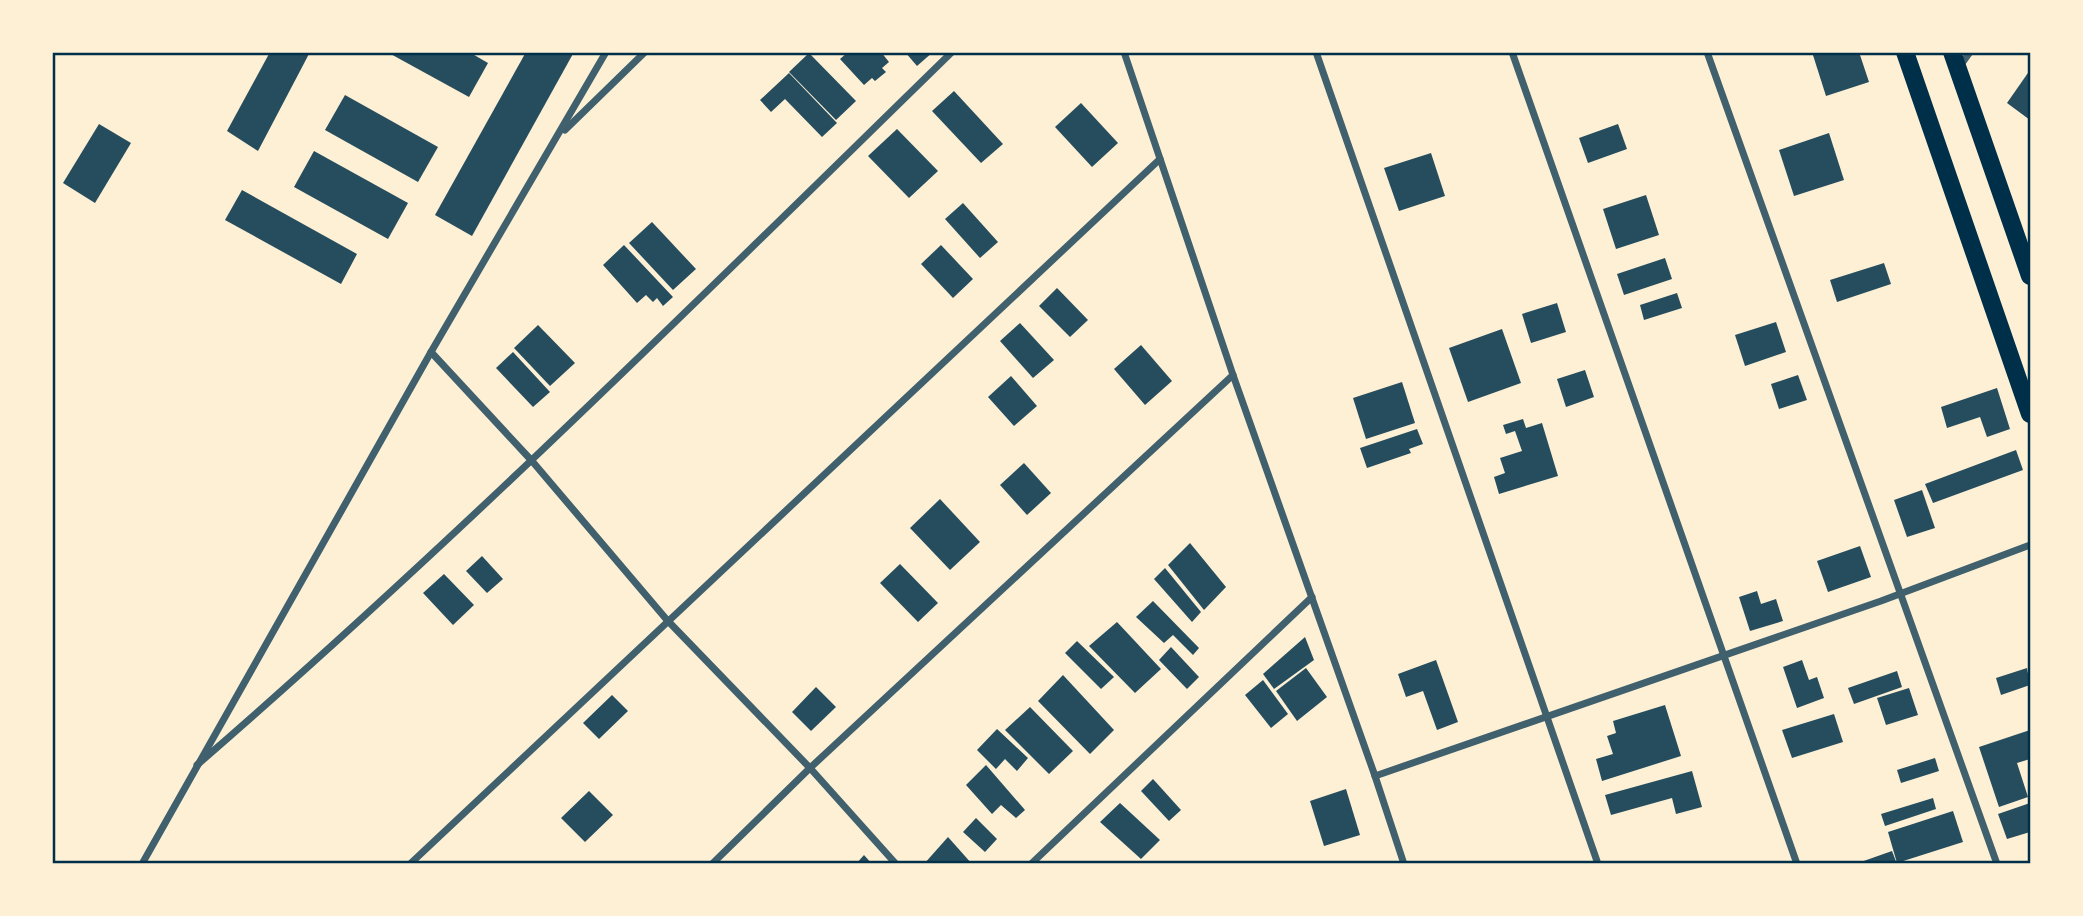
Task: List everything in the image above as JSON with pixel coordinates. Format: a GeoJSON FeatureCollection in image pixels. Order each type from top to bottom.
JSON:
{"type":"FeatureCollection","features":[{"type":"Feature","properties":{"kind":"main road"},"geometry":{"type":"LineString","coordinates":[[1905,52],[2031,414]]}},
{"type":"Feature","properties":{"kind":"main road"},"geometry":{"type":"LineString","coordinates":[[1955,61],[2029,266]]}},
{"type":"Feature","properties":{"kind":"street"},"geometry":{"type":"LineString","coordinates":[[142,863],[431,352],[606,52]]}},
{"type":"Feature","properties":{"kind":"street"},"geometry":{"type":"LineString","coordinates":[[558,137],[645,52]]}},
{"type":"Feature","properties":{"kind":"street"},"geometry":{"type":"LineString","coordinates":[[197,765],[289,686],[532,461],[952,52]]}},
{"type":"Feature","properties":{"kind":"street"},"geometry":{"type":"LineString","coordinates":[[1124,52],[1233,375],[1404,863]]}},
{"type":"Feature","properties":{"kind":"street"},"geometry":{"type":"LineString","coordinates":[[1316,52],[1598,863]]}},
{"type":"Feature","properties":{"kind":"street"},"geometry":{"type":"LineString","coordinates":[[1513,52],[1797,863]]}},
{"type":"Feature","properties":{"kind":"street"},"geometry":{"type":"LineString","coordinates":[[1707,52],[1997,863]]}},
{"type":"Feature","properties":{"kind":"street"},"geometry":{"type":"LineString","coordinates":[[1955,61],[1970,52]]}},
{"type":"Feature","properties":{"kind":"street"},"geometry":{"type":"LineString","coordinates":[[410,863],[1160,159]]}},
{"type":"Feature","properties":{"kind":"street"},"geometry":{"type":"LineString","coordinates":[[431,352],[532,461],[667,620],[810,768],[896,863]]}},
{"type":"Feature","properties":{"kind":"street"},"geometry":{"type":"LineString","coordinates":[[712,863],[810,768],[1233,375]]}},
{"type":"Feature","properties":{"kind":"street"},"geometry":{"type":"LineString","coordinates":[[1375,776],[1899,594],[2031,545]]}},
{"type":"Feature","properties":{"kind":"street"},"geometry":{"type":"LineString","coordinates":[[1031,863],[1312,597]]}},
{"type":"Feature","properties":{"kind":"building"},"geometry":{"type":"Polygon","coordinates":[[[270,52],[310,52],[258,151],[227,131],[270,52]]]}},
{"type":"Feature","properties":{"kind":"building"},"geometry":{"type":"Polygon","coordinates":[[[387,52],[469,52],[488,63],[469,97],[387,52]]]}},
{"type":"Feature","properties":{"kind":"building"},"geometry":{"type":"Polygon","coordinates":[[[526,52],[574,52],[472,236],[435,215],[526,52]]]}},
{"type":"Feature","properties":{"kind":"building"},"geometry":{"type":"Polygon","coordinates":[[[848,52],[881,52],[889,62],[882,68],[886,72],[875,81],[872,78],[864,85],[840,59],[848,52]]]}},
{"type":"Feature","properties":{"kind":"building"},"geometry":{"type":"Polygon","coordinates":[[[905,52],[933,52],[917,66],[905,52]]]}},
{"type":"Feature","properties":{"kind":"building"},"geometry":{"type":"Polygon","coordinates":[[[1812,52],[1859,52],[1869,82],[1826,96],[1812,52]]]}},
{"type":"Feature","properties":{"kind":"building"},"geometry":{"type":"Polygon","coordinates":[[[809,53],[856,101],[836,120],[789,72],[809,53]]]}},
{"type":"Feature","properties":{"kind":"building"},"geometry":{"type":"Polygon","coordinates":[[[2030,70],[2030,120],[2007,103],[2030,70]]]}},
{"type":"Feature","properties":{"kind":"building"},"geometry":{"type":"Polygon","coordinates":[[[789,73],[837,123],[822,137],[785,99],[771,112],[760,100],[789,73]]]}},
{"type":"Feature","properties":{"kind":"building"},"geometry":{"type":"Polygon","coordinates":[[[954,91],[1003,144],[981,163],[932,111],[954,91]]]}},
{"type":"Feature","properties":{"kind":"building"},"geometry":{"type":"Polygon","coordinates":[[[345,95],[438,147],[418,182],[325,130],[345,95]]]}},
{"type":"Feature","properties":{"kind":"building"},"geometry":{"type":"Polygon","coordinates":[[[1081,103],[1118,143],[1092,167],[1055,127],[1081,103]]]}},
{"type":"Feature","properties":{"kind":"building"},"geometry":{"type":"Polygon","coordinates":[[[99,124],[131,143],[95,203],[63,183],[99,124]]]}},
{"type":"Feature","properties":{"kind":"building"},"geometry":{"type":"Polygon","coordinates":[[[1618,124],[1627,149],[1588,163],[1579,138],[1618,124]]]}},
{"type":"Feature","properties":{"kind":"building"},"geometry":{"type":"Polygon","coordinates":[[[897,129],[938,171],[909,198],[868,156],[897,129]]]}},
{"type":"Feature","properties":{"kind":"building"},"geometry":{"type":"Polygon","coordinates":[[[1829,133],[1844,180],[1794,196],[1779,150],[1829,133]]]}},
{"type":"Feature","properties":{"kind":"building"},"geometry":{"type":"Polygon","coordinates":[[[314,151],[408,203],[388,239],[294,187],[314,151]]]}},
{"type":"Feature","properties":{"kind":"building"},"geometry":{"type":"Polygon","coordinates":[[[1431,153],[1445,196],[1399,211],[1384,168],[1431,153]]]}},
{"type":"Feature","properties":{"kind":"building"},"geometry":{"type":"Polygon","coordinates":[[[242,190],[357,254],[341,284],[225,220],[242,190]]]}},
{"type":"Feature","properties":{"kind":"building"},"geometry":{"type":"Polygon","coordinates":[[[1646,195],[1659,235],[1616,249],[1603,209],[1646,195]]]}},
{"type":"Feature","properties":{"kind":"building"},"geometry":{"type":"Polygon","coordinates":[[[963,203],[998,242],[980,258],[945,219],[963,203]]]}},
{"type":"Feature","properties":{"kind":"building"},"geometry":{"type":"Polygon","coordinates":[[[652,222],[696,269],[673,290],[629,243],[652,222]]]}},
{"type":"Feature","properties":{"kind":"building"},"geometry":{"type":"Polygon","coordinates":[[[624,245],[673,297],[663,306],[657,298],[653,302],[646,295],[637,303],[603,265],[624,245]]]}},
{"type":"Feature","properties":{"kind":"building"},"geometry":{"type":"Polygon","coordinates":[[[941,245],[973,279],[953,298],[921,264],[941,245]]]}},
{"type":"Feature","properties":{"kind":"building"},"geometry":{"type":"Polygon","coordinates":[[[1665,258],[1672,279],[1624,295],[1617,274],[1665,258]]]}},
{"type":"Feature","properties":{"kind":"building"},"geometry":{"type":"Polygon","coordinates":[[[1884,263],[1891,284],[1837,302],[1830,280],[1884,263]]]}},
{"type":"Feature","properties":{"kind":"building"},"geometry":{"type":"Polygon","coordinates":[[[1057,288],[1088,320],[1070,337],[1039,306],[1057,288]]]}},
{"type":"Feature","properties":{"kind":"building"},"geometry":{"type":"Polygon","coordinates":[[[1677,293],[1682,308],[1644,320],[1640,305],[1677,293]]]}},
{"type":"Feature","properties":{"kind":"building"},"geometry":{"type":"Polygon","coordinates":[[[1557,303],[1566,332],[1531,343],[1522,314],[1557,303]]]}},
{"type":"Feature","properties":{"kind":"building"},"geometry":{"type":"Polygon","coordinates":[[[1776,322],[1786,352],[1745,366],[1735,335],[1776,322]]]}},
{"type":"Feature","properties":{"kind":"building"},"geometry":{"type":"Polygon","coordinates":[[[1020,323],[1054,360],[1033,378],[1000,341],[1020,323]]]}},
{"type":"Feature","properties":{"kind":"building"},"geometry":{"type":"Polygon","coordinates":[[[538,325],[575,363],[550,386],[514,348],[538,325]]]}},
{"type":"Feature","properties":{"kind":"building"},"geometry":{"type":"Polygon","coordinates":[[[1502,329],[1521,383],[1468,402],[1449,348],[1502,329]]]}},
{"type":"Feature","properties":{"kind":"building"},"geometry":{"type":"Polygon","coordinates":[[[1141,345],[1172,381],[1145,405],[1114,369],[1141,345]]]}},
{"type":"Feature","properties":{"kind":"building"},"geometry":{"type":"Polygon","coordinates":[[[513,352],[550,392],[533,407],[496,368],[513,352]]]}},
{"type":"Feature","properties":{"kind":"building"},"geometry":{"type":"Polygon","coordinates":[[[1585,370],[1594,397],[1566,407],[1557,379],[1585,370]]]}},
{"type":"Feature","properties":{"kind":"building"},"geometry":{"type":"Polygon","coordinates":[[[1798,375],[1807,400],[1779,409],[1771,384],[1798,375]]]}},
{"type":"Feature","properties":{"kind":"building"},"geometry":{"type":"Polygon","coordinates":[[[1011,376],[1037,406],[1014,426],[988,397],[1011,376]]]}},
{"type":"Feature","properties":{"kind":"building"},"geometry":{"type":"Polygon","coordinates":[[[1402,382],[1415,423],[1366,439],[1353,398],[1402,382]]]}},
{"type":"Feature","properties":{"kind":"building"},"geometry":{"type":"Polygon","coordinates":[[[1997,388],[2010,429],[1987,437],[1980,417],[1947,428],[1941,407],[1997,388]]]}},
{"type":"Feature","properties":{"kind":"building"},"geometry":{"type":"Polygon","coordinates":[[[1523,419],[1526,428],[1542,423],[1558,476],[1499,494],[1494,477],[1505,473],[1500,458],[1522,451],[1515,431],[1506,434],[1503,425],[1523,419]]]}},
{"type":"Feature","properties":{"kind":"building"},"geometry":{"type":"Polygon","coordinates":[[[1417,429],[1423,444],[1409,449],[1411,453],[1367,468],[1360,448],[1417,429]]]}},
{"type":"Feature","properties":{"kind":"building"},"geometry":{"type":"Polygon","coordinates":[[[2016,450],[2023,470],[1933,503],[1925,484],[2016,450]]]}},
{"type":"Feature","properties":{"kind":"building"},"geometry":{"type":"Polygon","coordinates":[[[1024,463],[1051,493],[1027,515],[1000,485],[1024,463]]]}},
{"type":"Feature","properties":{"kind":"building"},"geometry":{"type":"Polygon","coordinates":[[[1922,490],[1935,528],[1907,537],[1894,500],[1922,490]]]}},
{"type":"Feature","properties":{"kind":"building"},"geometry":{"type":"Polygon","coordinates":[[[940,499],[980,542],[950,570],[910,528],[940,499]]]}},
{"type":"Feature","properties":{"kind":"building"},"geometry":{"type":"Polygon","coordinates":[[[1190,543],[1226,587],[1204,610],[1168,565],[1190,543]]]}},
{"type":"Feature","properties":{"kind":"building"},"geometry":{"type":"Polygon","coordinates":[[[1860,546],[1871,577],[1828,592],[1817,561],[1860,546]]]}},
{"type":"Feature","properties":{"kind":"building"},"geometry":{"type":"Polygon","coordinates":[[[482,556],[503,579],[487,593],[466,571],[482,556]]]}},
{"type":"Feature","properties":{"kind":"building"},"geometry":{"type":"Polygon","coordinates":[[[900,564],[938,603],[918,622],[880,583],[900,564]]]}},
{"type":"Feature","properties":{"kind":"building"},"geometry":{"type":"Polygon","coordinates":[[[1165,568],[1201,612],[1192,622],[1154,579],[1165,568]]]}},
{"type":"Feature","properties":{"kind":"building"},"geometry":{"type":"Polygon","coordinates":[[[444,574],[474,605],[453,625],[423,593],[444,574]]]}},
{"type":"Feature","properties":{"kind":"building"},"geometry":{"type":"Polygon","coordinates":[[[1757,591],[1761,604],[1776,599],[1783,621],[1750,631],[1739,597],[1757,591]]]}},
{"type":"Feature","properties":{"kind":"building"},"geometry":{"type":"Polygon","coordinates":[[[1153,601],[1199,648],[1193,655],[1173,635],[1164,643],[1136,617],[1153,601]]]}},
{"type":"Feature","properties":{"kind":"building"},"geometry":{"type":"Polygon","coordinates":[[[1117,622],[1161,669],[1135,693],[1089,646],[1117,622]]]}},
{"type":"Feature","properties":{"kind":"building"},"geometry":{"type":"Polygon","coordinates":[[[1305,637],[1314,660],[1274,689],[1263,674],[1305,637]]]}},
{"type":"Feature","properties":{"kind":"building"},"geometry":{"type":"Polygon","coordinates":[[[1077,641],[1114,677],[1101,689],[1065,653],[1077,641]]]}},
{"type":"Feature","properties":{"kind":"building"},"geometry":{"type":"Polygon","coordinates":[[[1171,647],[1199,677],[1187,689],[1159,660],[1171,647]]]}},
{"type":"Feature","properties":{"kind":"building"},"geometry":{"type":"Polygon","coordinates":[[[1436,660],[1458,722],[1437,730],[1423,691],[1406,697],[1398,674],[1436,660]]]}},
{"type":"Feature","properties":{"kind":"building"},"geometry":{"type":"Polygon","coordinates":[[[1802,660],[1809,680],[1817,677],[1824,698],[1797,708],[1783,667],[1802,660]]]}},
{"type":"Feature","properties":{"kind":"building"},"geometry":{"type":"Polygon","coordinates":[[[1306,668],[1327,697],[1297,721],[1276,691],[1306,668]]]}},
{"type":"Feature","properties":{"kind":"building"},"geometry":{"type":"Polygon","coordinates":[[[2027,668],[2030,685],[2001,695],[1996,678],[2027,668]]]}},
{"type":"Feature","properties":{"kind":"building"},"geometry":{"type":"Polygon","coordinates":[[[1897,671],[1902,687],[1854,704],[1848,688],[1897,671]]]}},
{"type":"Feature","properties":{"kind":"building"},"geometry":{"type":"Polygon","coordinates":[[[1063,675],[1114,730],[1090,754],[1038,701],[1063,675]]]}},
{"type":"Feature","properties":{"kind":"building"},"geometry":{"type":"Polygon","coordinates":[[[1263,680],[1288,714],[1271,728],[1245,695],[1263,680]]]}},
{"type":"Feature","properties":{"kind":"building"},"geometry":{"type":"Polygon","coordinates":[[[816,687],[836,707],[811,731],[792,712],[816,687]]]}},
{"type":"Feature","properties":{"kind":"building"},"geometry":{"type":"Polygon","coordinates":[[[1909,688],[1918,715],[1886,725],[1877,698],[1909,688]]]}},
{"type":"Feature","properties":{"kind":"building"},"geometry":{"type":"Polygon","coordinates":[[[612,695],[628,711],[599,739],[583,723],[612,695]]]}},
{"type":"Feature","properties":{"kind":"building"},"geometry":{"type":"Polygon","coordinates":[[[1665,705],[1681,756],[1602,781],[1596,759],[1613,754],[1607,736],[1616,733],[1613,721],[1665,705]]]}},
{"type":"Feature","properties":{"kind":"building"},"geometry":{"type":"Polygon","coordinates":[[[1030,707],[1073,751],[1049,774],[1005,730],[1030,707]]]}},
{"type":"Feature","properties":{"kind":"building"},"geometry":{"type":"Polygon","coordinates":[[[1834,714],[1843,742],[1792,758],[1782,730],[1834,714]]]}},
{"type":"Feature","properties":{"kind":"building"},"geometry":{"type":"Polygon","coordinates":[[[997,729],[1028,758],[1017,771],[1005,759],[996,769],[977,750],[997,729]]]}},
{"type":"Feature","properties":{"kind":"building"},"geometry":{"type":"Polygon","coordinates":[[[2030,730],[2030,759],[2017,763],[2028,797],[1999,807],[1979,747],[2030,730]]]}},
{"type":"Feature","properties":{"kind":"building"},"geometry":{"type":"Polygon","coordinates":[[[1935,758],[1939,771],[1901,783],[1897,770],[1935,758]]]}},
{"type":"Feature","properties":{"kind":"building"},"geometry":{"type":"Polygon","coordinates":[[[986,765],[1025,810],[1016,818],[1001,805],[992,814],[966,785],[986,765]]]}},
{"type":"Feature","properties":{"kind":"building"},"geometry":{"type":"Polygon","coordinates":[[[1692,771],[1702,807],[1676,814],[1672,798],[1611,815],[1605,795],[1692,771]]]}},
{"type":"Feature","properties":{"kind":"building"},"geometry":{"type":"Polygon","coordinates":[[[1153,779],[1181,810],[1169,821],[1141,791],[1153,779]]]}},
{"type":"Feature","properties":{"kind":"building"},"geometry":{"type":"Polygon","coordinates":[[[1346,789],[1360,835],[1324,846],[1310,801],[1346,789]]]}},
{"type":"Feature","properties":{"kind":"building"},"geometry":{"type":"Polygon","coordinates":[[[589,791],[613,815],[585,842],[561,818],[589,791]]]}},
{"type":"Feature","properties":{"kind":"building"},"geometry":{"type":"Polygon","coordinates":[[[1933,798],[1936,809],[1885,826],[1881,814],[1933,798]]]}},
{"type":"Feature","properties":{"kind":"building"},"geometry":{"type":"Polygon","coordinates":[[[1120,803],[1160,840],[1141,859],[1100,822],[1120,803]]]}},
{"type":"Feature","properties":{"kind":"building"},"geometry":{"type":"Polygon","coordinates":[[[2030,803],[2030,832],[2007,839],[1998,814],[2030,803]]]}},
{"type":"Feature","properties":{"kind":"building"},"geometry":{"type":"Polygon","coordinates":[[[1953,811],[1963,842],[1897,863],[1888,832],[1953,811]]]}},
{"type":"Feature","properties":{"kind":"building"},"geometry":{"type":"Polygon","coordinates":[[[976,818],[997,839],[985,852],[963,832],[976,818]]]}},
{"type":"Feature","properties":{"kind":"building"},"geometry":{"type":"Polygon","coordinates":[[[948,837],[972,864],[924,864],[948,837]]]}},
{"type":"Feature","properties":{"kind":"building"},"geometry":{"type":"Polygon","coordinates":[[[1892,851],[1897,864],[1858,864],[1858,863],[1892,851]]]}},
{"type":"Feature","properties":{"kind":"building"},"geometry":{"type":"Polygon","coordinates":[[[864,855],[872,864],[856,864],[864,855]]]}}]}
